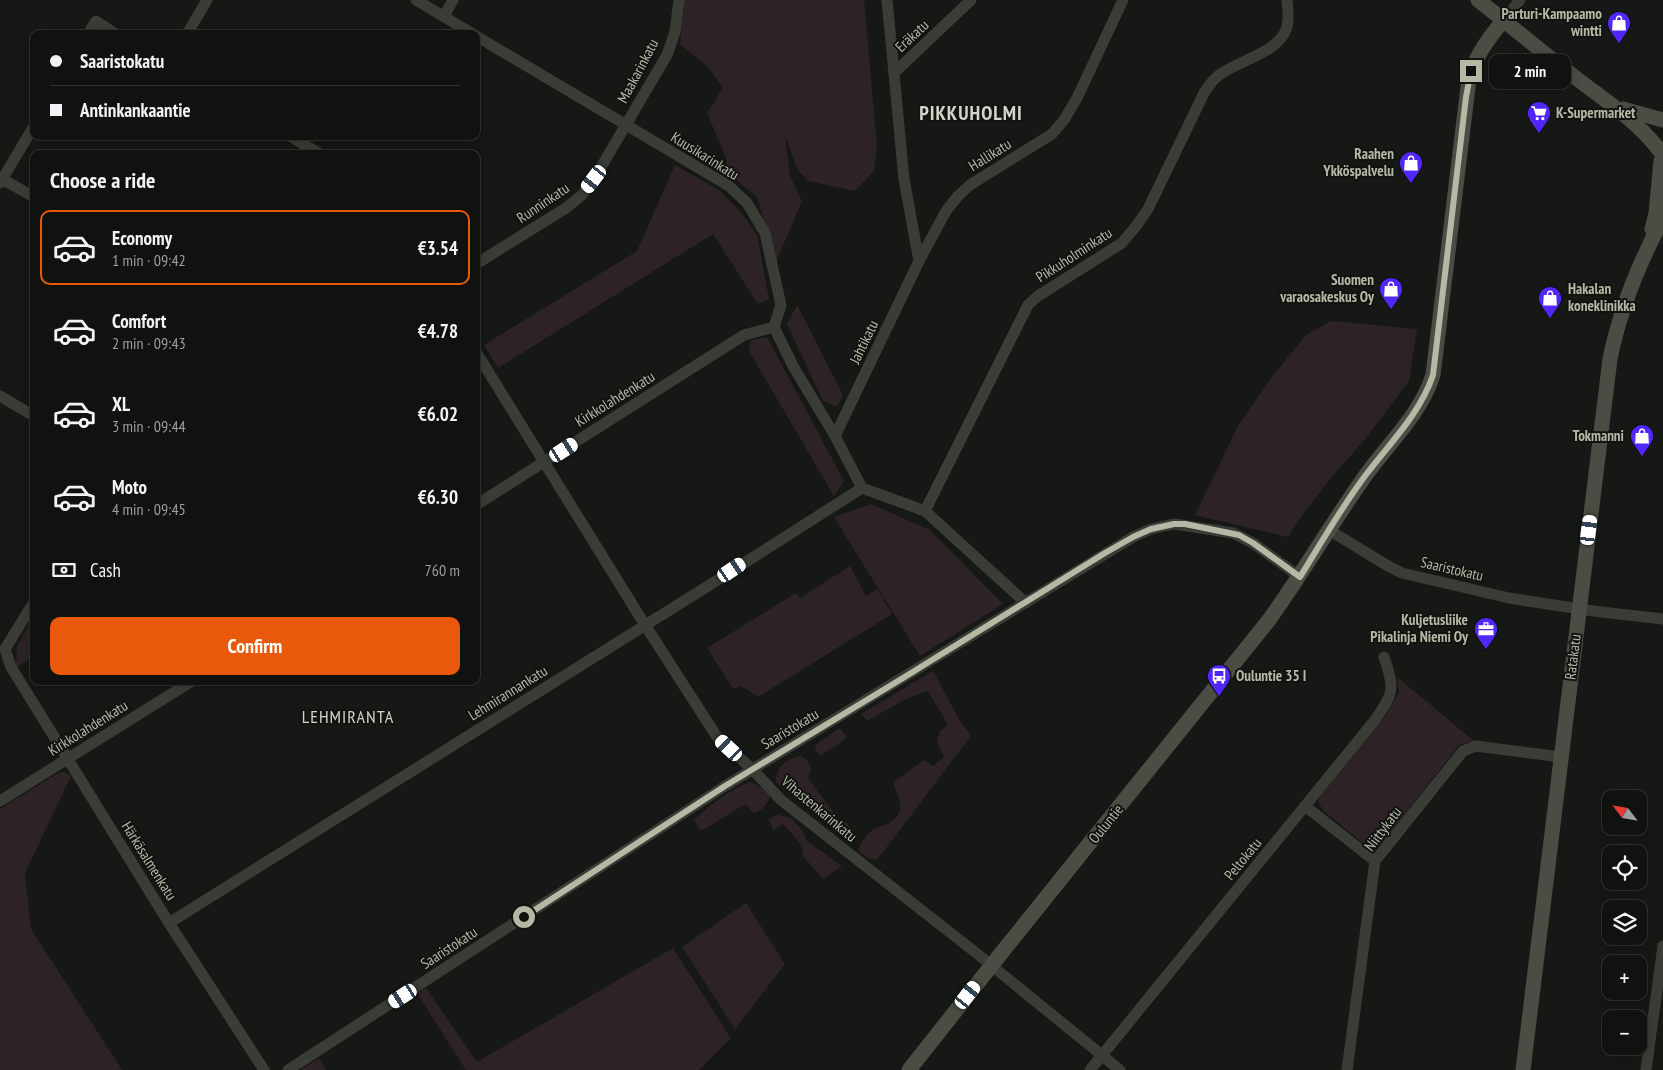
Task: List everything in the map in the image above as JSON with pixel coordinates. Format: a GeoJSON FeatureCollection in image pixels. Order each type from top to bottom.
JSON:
{"type":"FeatureCollection","features":[{"type":"Feature","properties":{"kind":"street"},"geometry":{"type":"LineString","coordinates":[[189,30],[207,0]]}},
{"type":"Feature","properties":{"kind":"street"},"geometry":{"type":"LineString","coordinates":[[416,0],[467,30]]}},
{"type":"Feature","properties":{"kind":"street"},"geometry":{"type":"LineString","coordinates":[[444,16],[453,0]]}},
{"type":"Feature","properties":{"kind":"street","name":"Maakarinkatu"},"geometry":{"type":"LineString","coordinates":[[626,126],[667,55],[675,32],[679,0]]}},
{"type":"Feature","properties":{"kind":"street"},"geometry":{"type":"LineString","coordinates":[[887,0],[904,179],[919,261]]}},
{"type":"Feature","properties":{"kind":"street","name":"Eräkatu"},"geometry":{"type":"LineString","coordinates":[[894,73],[972,0]]}},
{"type":"Feature","properties":{"kind":"street","name":"Hallikatu"},"geometry":{"type":"LineString","coordinates":[[919,261],[946,211],[958,196],[970,185],[1052,134],[1064,120],[1077,98],[1123,0]]}},
{"type":"Feature","properties":{"kind":"street","name":"Pikkuholminkatu"},"geometry":{"type":"LineString","coordinates":[[925,511],[1028,305],[1038,296],[1122,243],[1148,209],[1204,93],[1214,79],[1222,72],[1277,44],[1285,33],[1289,19],[1288,0]]}},
{"type":"Feature","properties":{"kind":"street"},"geometry":{"type":"LineString","coordinates":[[1478,0],[1617,108],[1646,133],[1662,155]]}},
{"type":"Feature","properties":{"kind":"street"},"geometry":{"type":"LineString","coordinates":[[1504,20],[1520,0]]}},
{"type":"Feature","properties":{"kind":"street","name":"Ouluntie"},"geometry":{"type":"LineString","coordinates":[[909,1070],[1269,620],[1300,577],[1363,479],[1412,417],[1428,390],[1433,375],[1442,308],[1469,79],[1475,60],[1504,20]]}},
{"type":"Feature","properties":{"kind":"street"},"geometry":{"type":"LineString","coordinates":[[90,30],[96,21],[110,30]]}},
{"type":"Feature","properties":{"kind":"street","name":"Kuusikarinkatu"},"geometry":{"type":"LineString","coordinates":[[480,38],[728,186],[748,203],[765,233],[781,305],[774,327]]}},
{"type":"Feature","properties":{"kind":"street"},"geometry":{"type":"LineString","coordinates":[[1617,108],[1663,120]]}},
{"type":"Feature","properties":{"kind":"street","name":"Runninkatu"},"geometry":{"type":"LineString","coordinates":[[480,262],[566,208],[582,195],[594,179],[626,126]]}},
{"type":"Feature","properties":{"kind":"street"},"geometry":{"type":"LineString","coordinates":[[30,133],[1,181],[30,195]]}},
{"type":"Feature","properties":{"kind":"street"},"geometry":{"type":"LineString","coordinates":[[297,140],[313,150]]}},
{"type":"Feature","properties":{"kind":"street","name":"Ratakatu"},"geometry":{"type":"LineString","coordinates":[[1647,250],[1656,213],[1662,155]]}},
{"type":"Feature","properties":{"kind":"street","name":"Ratakatu"},"geometry":{"type":"LineString","coordinates":[[1523,1070],[1610,359],[1626,299],[1663,218]]}},
{"type":"Feature","properties":{"kind":"street","name":"Jahtikatu"},"geometry":{"type":"LineString","coordinates":[[835,436],[919,261]]}},
{"type":"Feature","properties":{"kind":"street"},"geometry":{"type":"LineString","coordinates":[[774,327],[793,366],[835,436],[862,488],[925,511],[1026,603]]}},
{"type":"Feature","properties":{"kind":"street","name":"Kirkkolahdenkatu"},"geometry":{"type":"LineString","coordinates":[[480,502],[744,335],[774,327]]}},
{"type":"Feature","properties":{"kind":"street","name":"Vihastenkarinkatu"},"geometry":{"type":"LineString","coordinates":[[480,358],[645,625],[717,737],[753,770],[781,800],[992,965],[1120,1070]]}},
{"type":"Feature","properties":{"kind":"street"},"geometry":{"type":"LineString","coordinates":[[0,396],[30,414]]}},
{"type":"Feature","properties":{"kind":"street","name":"Lehmirannankatu"},"geometry":{"type":"LineString","coordinates":[[169,923],[862,488]]}},
{"type":"Feature","properties":{"kind":"street","name":"Saaristokatu"},"geometry":{"type":"LineString","coordinates":[[288,1070],[725,786],[1133,537],[1151,529],[1174,524],[1239,535],[1300,577]]}},
{"type":"Feature","properties":{"kind":"street","name":"Saaristokatu"},"geometry":{"type":"LineString","coordinates":[[1329,530],[1402,573],[1509,598],[1663,620]]}},
{"type":"Feature","properties":{"kind":"street"},"geometry":{"type":"LineString","coordinates":[[2,645],[30,607]]}},
{"type":"Feature","properties":{"kind":"street","name":"Härkäsalmenkatu"},"geometry":{"type":"LineString","coordinates":[[2,645],[11,667],[169,923],[264,1070]]}},
{"type":"Feature","properties":{"kind":"street","name":"Peltokatu"},"geometry":{"type":"LineString","coordinates":[[1090,1070],[1375,720],[1391,694],[1392,685],[1384,657]]}},
{"type":"Feature","properties":{"kind":"street","name":"Kirkkolahdenkatu"},"geometry":{"type":"LineString","coordinates":[[0,802],[186,685]]}},
{"type":"Feature","properties":{"kind":"street","name":"Niittykatu"},"geometry":{"type":"LineString","coordinates":[[1347,1070],[1375,861],[1463,751],[1476,746],[1561,757]]}},
{"type":"Feature","properties":{"kind":"street"},"geometry":{"type":"LineString","coordinates":[[1305,806],[1375,861]]}},
{"type":"Feature","properties":{"kind":"street"},"geometry":{"type":"LineString","coordinates":[[1646,1070],[1663,946]]}},
{"type":"Feature","properties":{"kind":"shaded area"},"geometry":{"type":"Polygon","coordinates":[[[684,0],[864,0],[877,146],[874,171],[855,191],[808,181],[797,169],[785,135],[790,176],[802,201],[776,262],[757,197],[725,171],[727,160],[707,113],[723,88],[708,67],[680,44],[684,0]]]}},
{"type":"Feature","properties":{"kind":"shaded area"},"geometry":{"type":"Polygon","coordinates":[[[675,165],[719,190],[741,212],[757,235],[769,299],[758,304],[713,234],[498,368],[484,345],[637,251],[675,165]]]}},
{"type":"Feature","properties":{"kind":"shaded area"},"geometry":{"type":"Polygon","coordinates":[[[797,305],[843,395],[837,407],[823,401],[787,324],[797,305]]]}},
{"type":"Feature","properties":{"kind":"shaded area"},"geometry":{"type":"Polygon","coordinates":[[[1331,321],[1417,329],[1409,381],[1366,438],[1335,473],[1303,514],[1288,537],[1195,515],[1238,426],[1271,378],[1306,335],[1331,321]]]}},
{"type":"Feature","properties":{"kind":"shaded area"},"geometry":{"type":"Polygon","coordinates":[[[767,337],[844,481],[834,496],[749,351],[751,340],[767,337]]]}},
{"type":"Feature","properties":{"kind":"shaded area"},"geometry":{"type":"Polygon","coordinates":[[[871,504],[930,530],[1003,604],[920,656],[834,517],[871,504]]]}},
{"type":"Feature","properties":{"kind":"shaded area"},"geometry":{"type":"Polygon","coordinates":[[[850,566],[866,596],[877,589],[892,614],[758,697],[741,686],[733,689],[707,648],[796,593],[800,598],[850,566]]]}},
{"type":"Feature","properties":{"kind":"shaded area"},"geometry":{"type":"Polygon","coordinates":[[[30,623],[30,658],[16,667],[17,646],[30,623]]]}},
{"type":"Feature","properties":{"kind":"shaded area"},"geometry":{"type":"Polygon","coordinates":[[[933,671],[970,737],[877,860],[868,858],[858,850],[864,838],[874,829],[887,824],[898,815],[900,801],[894,786],[895,781],[924,760],[933,766],[944,757],[937,741],[940,731],[948,725],[928,691],[904,700],[867,721],[861,714],[933,671]]]}},
{"type":"Feature","properties":{"kind":"shaded area"},"geometry":{"type":"Polygon","coordinates":[[[1397,677],[1474,741],[1459,745],[1380,846],[1365,845],[1324,811],[1319,804],[1319,798],[1386,715],[1399,692],[1397,677]]]}},
{"type":"Feature","properties":{"kind":"shaded area"},"geometry":{"type":"Polygon","coordinates":[[[840,728],[847,738],[820,756],[815,745],[840,728]]]}},
{"type":"Feature","properties":{"kind":"shaded area"},"geometry":{"type":"Polygon","coordinates":[[[801,756],[806,759],[812,769],[807,777],[842,824],[847,822],[851,832],[848,838],[842,837],[776,782],[776,777],[783,764],[801,756]]]}},
{"type":"Feature","properties":{"kind":"shaded area"},"geometry":{"type":"Polygon","coordinates":[[[64,772],[71,776],[25,873],[31,929],[122,1070],[0,1070],[0,809],[58,773],[64,772]]]}},
{"type":"Feature","properties":{"kind":"shaded area"},"geometry":{"type":"Polygon","coordinates":[[[750,782],[769,794],[769,800],[762,809],[754,813],[745,804],[707,828],[700,830],[694,820],[720,798],[750,782]]]}},
{"type":"Feature","properties":{"kind":"shaded area"},"geometry":{"type":"Polygon","coordinates":[[[777,814],[792,819],[802,830],[807,841],[842,866],[823,879],[803,856],[801,844],[783,824],[773,830],[769,819],[777,814]]]}},
{"type":"Feature","properties":{"kind":"shaded area"},"geometry":{"type":"Polygon","coordinates":[[[746,903],[785,964],[735,1029],[682,947],[746,903]]]}},
{"type":"Feature","properties":{"kind":"shaded area"},"geometry":{"type":"Polygon","coordinates":[[[673,948],[731,1038],[699,1070],[466,1070],[417,993],[426,988],[477,1062],[673,948]]]}},
{"type":"Feature","properties":{"kind":"shaded area"},"geometry":{"type":"Polygon","coordinates":[[[319,1058],[326,1070],[300,1070],[319,1058]]]}},
{"type":"Feature","properties":{"kind":"place","name":"Parturi-Kampaamo wintti"},"geometry":{"type":"Point","coordinates":[1619,44]}},
{"type":"Feature","properties":{"kind":"place","name":"K-Supermarket"},"geometry":{"type":"Point","coordinates":[1539,134]}},
{"type":"Feature","properties":{"kind":"place","name":"Raahen Ykköspalvelu"},"geometry":{"type":"Point","coordinates":[1411,184]}},
{"type":"Feature","properties":{"kind":"place","name":"Suomen varaosakeskus Oy"},"geometry":{"type":"Point","coordinates":[1391,310]}},
{"type":"Feature","properties":{"kind":"place","name":"Hakalan koneklinikka"},"geometry":{"type":"Point","coordinates":[1550,319]}},
{"type":"Feature","properties":{"kind":"place","name":"Tokmanni"},"geometry":{"type":"Point","coordinates":[1642,457]}},
{"type":"Feature","properties":{"kind":"place","name":"Kuljetusliike Pikalinja Niemi Oy"},"geometry":{"type":"Point","coordinates":[1486,650]}},
{"type":"Feature","properties":{"kind":"place","name":"Ouluntie 35 I"},"geometry":{"type":"Point","coordinates":[1219,697]}},
{"type":"Feature","properties":{"kind":"district","name":"PIKKUHOLMI"},"geometry":{"type":"Point","coordinates":[971,113]}},
{"type":"Feature","properties":{"kind":"district","name":"LEHMIRANTA"},"geometry":{"type":"Point","coordinates":[348,717]}},
{"type":"Feature","properties":{"kind":"route"},"geometry":{"type":"LineString","coordinates":[[524,917],[725,786],[1136,535],[1164,525],[1174,524],[1185,524],[1233,533],[1253,543],[1300,577],[1363,479],[1412,417],[1428,390],[1433,375],[1466,97],[1471,71]]}}]}
